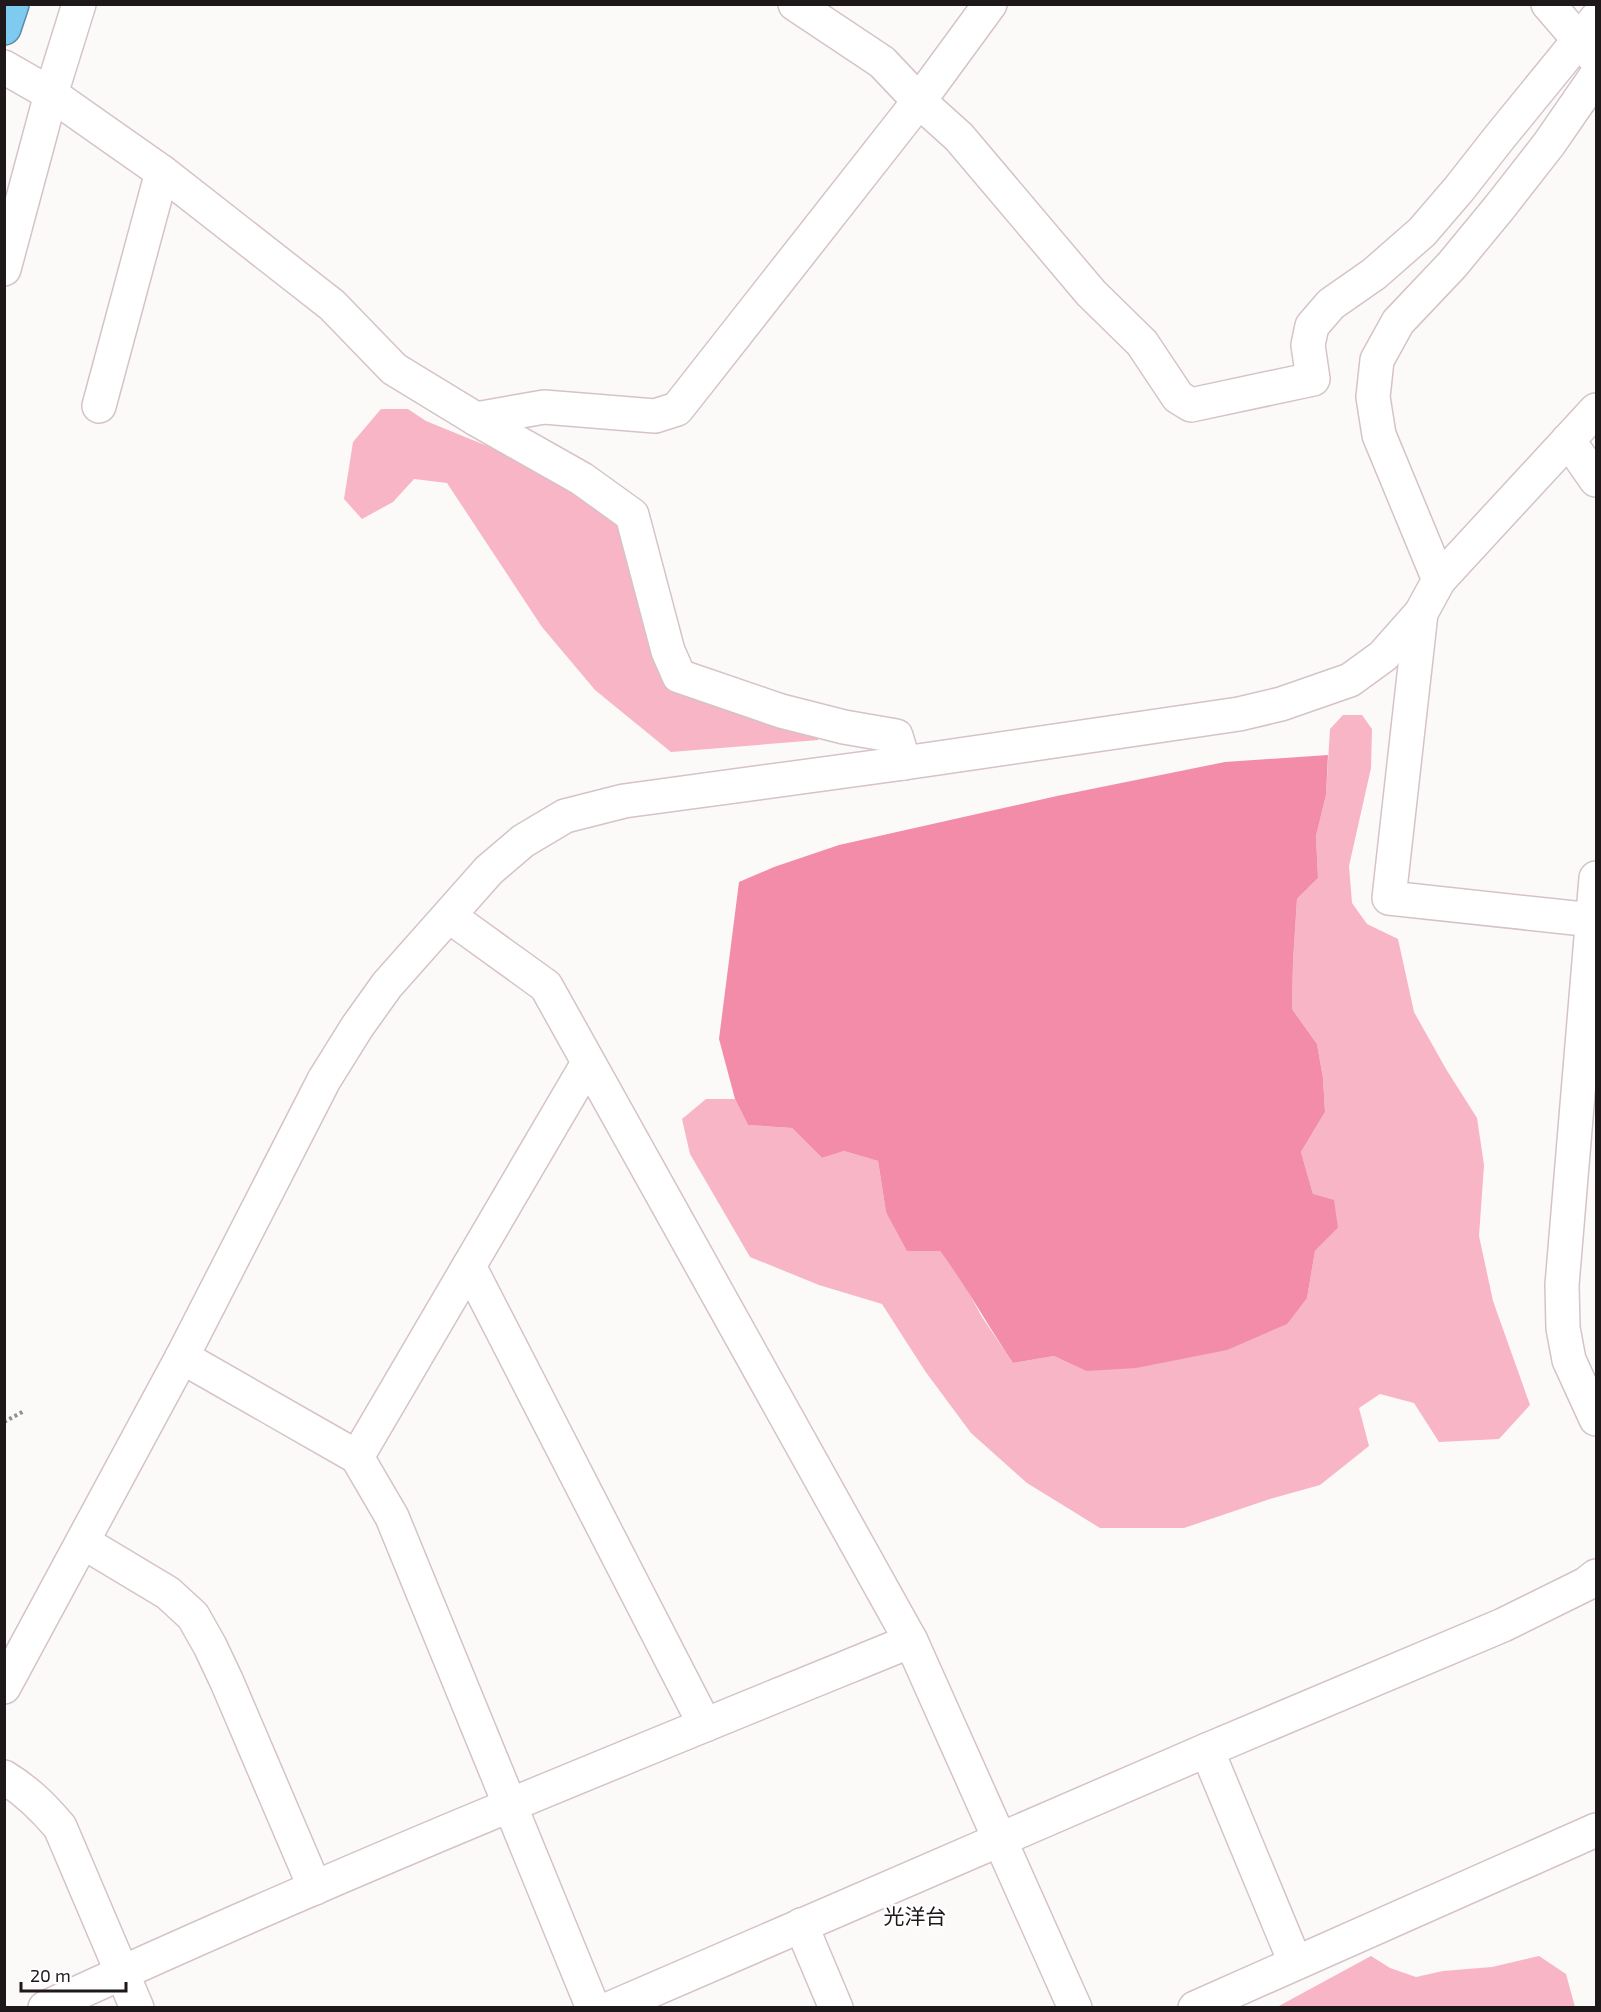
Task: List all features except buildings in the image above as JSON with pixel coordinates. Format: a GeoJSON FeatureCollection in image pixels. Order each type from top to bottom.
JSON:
{"type":"FeatureCollection","features":[{"type":"Feature","properties":{"kind":"highway"},"geometry":{"type":"LineString","coordinates":[[4,28],[12,4]]}},
{"type":"Feature","properties":{"kind":"street"},"geometry":{"type":"LineString","coordinates":[[4,269],[51,94],[79,4]]}},
{"type":"Feature","properties":{"kind":"street"},"geometry":{"type":"LineString","coordinates":[[795,4],[882,62],[919,101],[959,137],[1091,293],[1142,343],[1178,397],[1191,405],[1313,379],[1308,345],[1312,326],[1331,304],[1374,274],[1422,232],[1498,138],[1591,40],[1548,4]]}},
{"type":"Feature","properties":{"kind":"street"},"geometry":{"type":"LineString","coordinates":[[476,419],[544,407],[655,416],[677,409],[919,101],[990,4]]}},
{"type":"Feature","properties":{"kind":"street"},"geometry":{"type":"LineString","coordinates":[[4,67],[51,94],[162,172],[332,305],[394,369],[476,419],[582,478],[632,515],[668,651],[679,676],[781,711],[844,727],[896,736],[904,763]]}},
{"type":"Feature","properties":{"kind":"street"},"geometry":{"type":"LineString","coordinates":[[1439,580],[1379,435],[1373,397],[1377,360],[1398,322],[1452,265],[1499,208],[1549,144],[1596,76]]}},
{"type":"Feature","properties":{"kind":"street"},"geometry":{"type":"LineString","coordinates":[[99,406],[162,172]]}},
{"type":"Feature","properties":{"kind":"street"},"geometry":{"type":"LineString","coordinates":[[4,1687],[182,1357],[324,1080],[387,985],[489,870],[523,841],[564,816],[624,801],[1239,714],[1281,704],[1350,680],[1383,656],[1421,613],[1439,580],[1596,410]]}},
{"type":"Feature","properties":{"kind":"street"},"geometry":{"type":"LineString","coordinates":[[1568,440],[1596,480]]}},
{"type":"Feature","properties":{"kind":"street"},"geometry":{"type":"LineString","coordinates":[[1421,613],[1389,898],[1593,920]]}},
{"type":"Feature","properties":{"kind":"street"},"geometry":{"type":"LineString","coordinates":[[1596,878],[1562,1285],[1563,1328],[1569,1360],[1596,1419]]}},
{"type":"Feature","properties":{"kind":"street"},"geometry":{"type":"LineString","coordinates":[[448,916],[546,986],[911,1641],[1076,2007]]}},
{"type":"Feature","properties":{"kind":"street"},"geometry":{"type":"LineString","coordinates":[[357,1457],[588,1063]]}},
{"type":"Feature","properties":{"kind":"street"},"geometry":{"type":"LineString","coordinates":[[469,1266],[705,1725]]}},
{"type":"Feature","properties":{"kind":"street"},"geometry":{"type":"LineString","coordinates":[[182,1357],[357,1457],[392,1517],[593,2007]]}},
{"type":"Feature","properties":{"kind":"street"},"geometry":{"type":"LineString","coordinates":[[83,1542],[168,1593],[193,1616],[227,1682],[315,1888]]}},
{"type":"Feature","properties":{"kind":"street"},"geometry":{"type":"LineString","coordinates":[[610,2007],[1503,1625],[1586,1584],[1596,1576]]}},
{"type":"Feature","properties":{"kind":"street"},"geometry":{"type":"LineString","coordinates":[[45,2007],[511,1804],[911,1641]]}},
{"type":"Feature","properties":{"kind":"street"},"geometry":{"type":"LineString","coordinates":[[1207,1750],[1295,1962]]}},
{"type":"Feature","properties":{"kind":"street"},"geometry":{"type":"LineString","coordinates":[[4,1777],[22,1788],[43,1806],[60,1827],[137,2007]]}},
{"type":"Feature","properties":{"kind":"street"},"geometry":{"type":"LineString","coordinates":[[1195,2007],[1596,1830]]}},
{"type":"Feature","properties":{"kind":"street"},"geometry":{"type":"LineString","coordinates":[[801,1926],[836,2007]]}},
{"type":"Feature","properties":{"kind":"path"},"geometry":{"type":"LineString","coordinates":[[4,1422],[24,1411]]}},
{"type":"Feature","properties":{"kind":"shaded area"},"geometry":{"type":"Polygon","coordinates":[[[381,409],[408,409],[426,421],[519,459],[620,519],[666,669],[823,722],[818,740],[671,752],[595,690],[542,627],[447,483],[414,479],[393,502],[362,519],[344,499],[353,442],[381,409]]]}},
{"type":"Feature","properties":{"kind":"shaded area"},"geometry":{"type":"Polygon","coordinates":[[[1343,715],[1362,715],[1372,729],[1371,768],[1349,866],[1352,903],[1367,924],[1398,939],[1414,1012],[1477,1118],[1484,1165],[1479,1236],[1493,1301],[1530,1405],[1499,1439],[1439,1442],[1414,1403],[1380,1394],[1359,1408],[1369,1446],[1320,1485],[1184,1528],[1100,1528],[1027,1483],[971,1433],[925,1371],[882,1304],[819,1285],[750,1257],[690,1154],[682,1119],[706,1099],[735,1099],[748,1125],[792,1128],[822,1158],[844,1151],[878,1161],[886,1212],[940,1251],[964,1284],[982,1317],[1013,1363],[1054,1356],[1086,1371],[1307,1298],[1315,1251],[1338,1228],[1313,1194],[1301,1152],[1325,1112],[1323,1078],[1317,1044],[1292,1009],[1293,962],[1297,899],[1318,878],[1316,836],[1326,795],[1330,729],[1343,715]]]}},
{"type":"Feature","properties":{"kind":"shaded area"},"geometry":{"type":"Polygon","coordinates":[[[1328,755],[1326,795],[1316,836],[1318,878],[1297,899],[1292,1009],[1317,1044],[1323,1078],[1325,1112],[1301,1152],[1313,1194],[1334,1200],[1338,1228],[1315,1251],[1307,1298],[1287,1324],[1227,1350],[1136,1368],[1086,1371],[1054,1356],[1013,1363],[940,1251],[907,1251],[886,1212],[878,1161],[844,1151],[822,1158],[792,1128],[748,1125],[735,1099],[719,1039],[739,882],[774,867],[839,845],[1057,796],[1225,762],[1328,755]]]}},
{"type":"Feature","properties":{"kind":"shaded area"},"geometry":{"type":"Polygon","coordinates":[[[1371,1956],[1390,1968],[1416,1977],[1443,1971],[1492,1967],[1539,1956],[1566,1974],[1575,2007],[1277,2007],[1371,1956]]]}},
{"type":"Feature","properties":{"kind":"district","name":"光洋台"},"geometry":{"type":"Point","coordinates":[915,1917]}}]}
